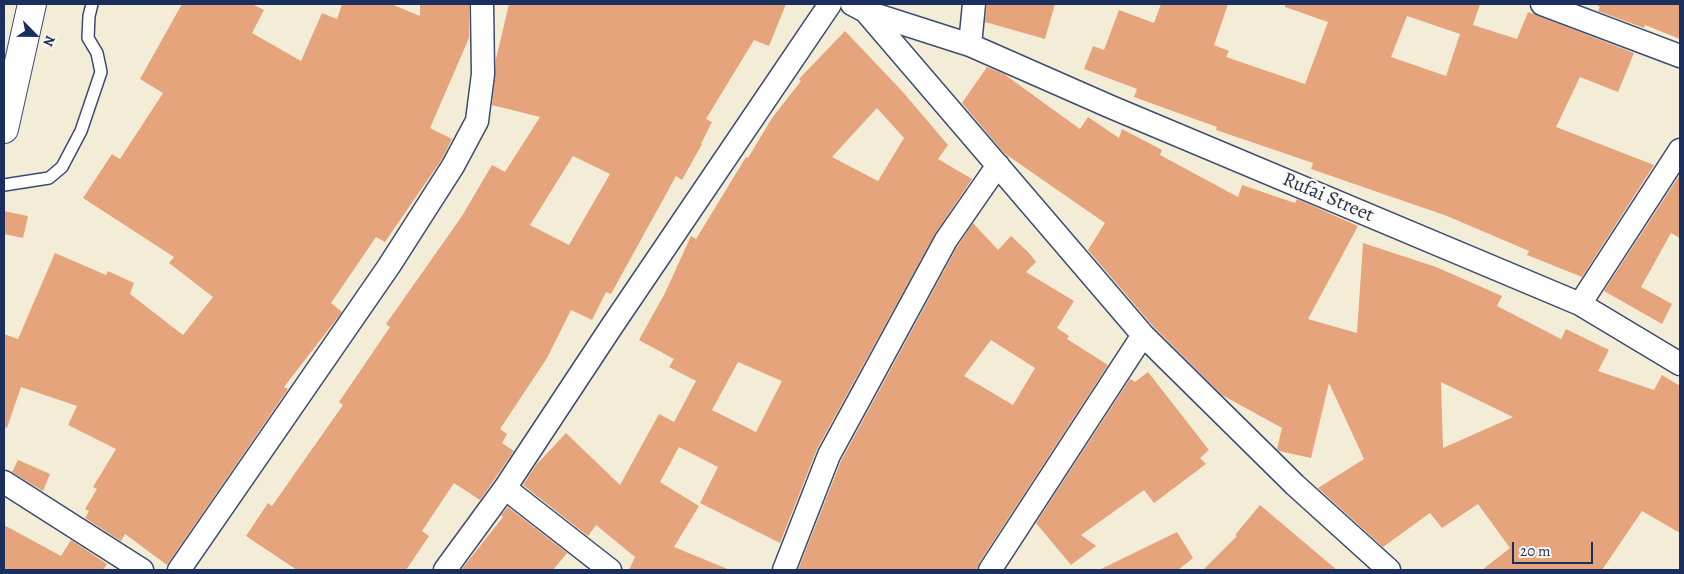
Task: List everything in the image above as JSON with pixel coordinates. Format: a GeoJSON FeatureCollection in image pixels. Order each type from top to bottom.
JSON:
{"type":"FeatureCollection","features":[{"type":"Feature","properties":{"kind":"main road"},"geometry":{"type":"LineString","coordinates":[[4,129],[32,4]]}},
{"type":"Feature","properties":{"kind":"street"},"geometry":{"type":"LineString","coordinates":[[179,570],[389,266],[453,166],[477,121],[483,74],[482,4]]}},
{"type":"Feature","properties":{"kind":"street"},"geometry":{"type":"LineString","coordinates":[[445,570],[505,488],[617,317],[830,4]]}},
{"type":"Feature","properties":{"kind":"street"},"geometry":{"type":"LineString","coordinates":[[970,46],[974,4]]}},
{"type":"Feature","properties":{"kind":"street"},"geometry":{"type":"LineString","coordinates":[[1542,4],[1680,56]]}},
{"type":"Feature","properties":{"kind":"street"},"geometry":{"type":"LineString","coordinates":[[859,8],[998,165],[1143,335],[1295,485],[1389,570]]}},
{"type":"Feature","properties":{"kind":"street","name":"Rufai Street"},"geometry":{"type":"LineString","coordinates":[[859,8],[970,46],[1580,304],[1680,364]]}},
{"type":"Feature","properties":{"kind":"street"},"geometry":{"type":"LineString","coordinates":[[1580,304],[1680,150]]}},
{"type":"Feature","properties":{"kind":"street"},"geometry":{"type":"LineString","coordinates":[[784,570],[829,455],[946,240],[998,165]]}},
{"type":"Feature","properties":{"kind":"street"},"geometry":{"type":"LineString","coordinates":[[990,570],[1143,335]]}},
{"type":"Feature","properties":{"kind":"street"},"geometry":{"type":"LineString","coordinates":[[4,482],[142,570]]}},
{"type":"Feature","properties":{"kind":"street"},"geometry":{"type":"LineString","coordinates":[[505,488],[610,570]]}},
{"type":"Feature","properties":{"kind":"lane"},"geometry":{"type":"LineString","coordinates":[[4,185],[49,178],[62,167],[81,131],[102,72],[97,53],[88,38],[89,16],[92,4]]}},
{"type":"Feature","properties":{"kind":"building"},"geometry":{"type":"Polygon","coordinates":[[[182,4],[252,4],[264,10],[252,33],[301,61],[322,13],[337,19],[342,4],[391,4],[420,16],[420,4],[469,4],[469,38],[430,128],[452,139],[442,159],[385,242],[376,237],[331,303],[342,312],[284,387],[288,389],[167,565],[125,534],[121,541],[85,518],[89,511],[85,509],[97,489],[93,487],[116,449],[68,425],[77,406],[21,387],[7,428],[4,427],[4,334],[18,339],[55,253],[106,275],[108,271],[134,283],[130,294],[183,335],[213,297],[169,263],[174,257],[83,198],[112,154],[120,159],[163,93],[140,79],[182,4]]]}},
{"type":"Feature","properties":{"kind":"building"},"geometry":{"type":"Polygon","coordinates":[[[509,4],[786,4],[769,46],[754,40],[706,119],[712,122],[702,144],[682,180],[676,176],[611,294],[606,292],[592,320],[571,310],[547,358],[500,429],[507,434],[502,443],[514,451],[480,500],[454,483],[422,531],[429,536],[406,570],[297,570],[246,536],[268,503],[272,506],[343,405],[339,402],[390,327],[386,324],[462,216],[492,165],[505,172],[540,117],[492,105],[496,59],[509,4]],[[573,156],[530,225],[569,245],[610,174],[573,156]]]}},
{"type":"Feature","properties":{"kind":"building"},"geometry":{"type":"Polygon","coordinates":[[[987,4],[1055,4],[1045,39],[985,22],[987,4]]]}},
{"type":"Feature","properties":{"kind":"building"},"geometry":{"type":"Polygon","coordinates":[[[1161,4],[1228,4],[1214,45],[1229,51],[1226,57],[1305,84],[1328,22],[1285,7],[1285,4],[1480,4],[1473,25],[1517,39],[1528,12],[1634,53],[1618,92],[1580,77],[1556,127],[1654,165],[1582,277],[1527,255],[1529,251],[1447,216],[1311,169],[1313,163],[1216,130],[1217,127],[1134,97],[1137,89],[1084,69],[1093,46],[1104,50],[1119,10],[1154,23],[1161,4]],[[1407,16],[1391,57],[1446,76],[1460,34],[1407,16]]]}},
{"type":"Feature","properties":{"kind":"building"},"geometry":{"type":"Polygon","coordinates":[[[1595,4],[1680,4],[1680,39],[1645,25],[1644,28],[1598,11],[1600,7],[1595,4]]]}},
{"type":"Feature","properties":{"kind":"building"},"geometry":{"type":"Polygon","coordinates":[[[845,31],[902,91],[948,145],[938,159],[972,179],[935,234],[817,449],[780,543],[700,503],[718,467],[679,447],[660,482],[699,506],[674,547],[730,570],[629,570],[635,557],[596,525],[588,536],[523,485],[536,465],[566,433],[620,485],[659,414],[674,422],[696,381],[669,367],[674,359],[639,340],[665,293],[691,236],[696,239],[746,157],[748,158],[772,118],[801,81],[799,79],[845,31]],[[877,108],[832,157],[878,181],[904,138],[877,108]],[[738,362],[712,410],[756,432],[782,381],[738,362]]]}},
{"type":"Feature","properties":{"kind":"building"},"geometry":{"type":"Polygon","coordinates":[[[987,67],[1004,74],[1080,129],[1088,117],[1119,138],[1122,129],[1162,150],[1160,155],[1238,197],[1242,185],[1295,203],[1297,199],[1358,226],[1308,319],[1357,333],[1363,243],[1436,267],[1502,296],[1497,306],[1561,339],[1566,329],[1609,350],[1598,371],[1654,390],[1662,375],[1680,386],[1680,533],[1642,511],[1602,570],[1482,570],[1510,548],[1478,504],[1442,528],[1430,513],[1383,547],[1318,488],[1364,459],[1329,383],[1311,458],[1279,451],[1277,449],[1282,428],[1222,395],[1153,326],[1088,250],[1105,223],[1004,153],[962,103],[987,67]],[[1441,382],[1443,448],[1513,417],[1441,382]]]}},
{"type":"Feature","properties":{"kind":"building"},"geometry":{"type":"Polygon","coordinates":[[[1679,176],[1680,238],[1671,233],[1641,287],[1672,304],[1662,324],[1604,291],[1679,176]]]}},
{"type":"Feature","properties":{"kind":"building"},"geometry":{"type":"Polygon","coordinates":[[[4,211],[28,216],[23,238],[4,234],[4,211]]]}},
{"type":"Feature","properties":{"kind":"building"},"geometry":{"type":"Polygon","coordinates":[[[973,223],[998,250],[1011,236],[1036,262],[1026,272],[1074,301],[1057,328],[1069,336],[1067,339],[1108,365],[979,563],[977,570],[798,570],[841,461],[957,247],[973,223]],[[991,340],[964,376],[1013,405],[1035,368],[991,340]]]}},
{"type":"Feature","properties":{"kind":"building"},"geometry":{"type":"Polygon","coordinates":[[[1148,372],[1209,450],[1200,458],[1206,464],[1154,503],[1144,490],[1081,535],[1096,546],[1071,565],[1036,523],[1130,379],[1135,382],[1148,372]]]}},
{"type":"Feature","properties":{"kind":"building"},"geometry":{"type":"Polygon","coordinates":[[[18,460],[50,474],[43,491],[12,472],[18,460]]]}},
{"type":"Feature","properties":{"kind":"building"},"geometry":{"type":"Polygon","coordinates":[[[1260,505],[1337,570],[1203,570],[1237,536],[1235,535],[1260,505]]]}},
{"type":"Feature","properties":{"kind":"building"},"geometry":{"type":"Polygon","coordinates":[[[508,507],[567,553],[553,570],[461,570],[503,517],[501,515],[508,507]]]}},
{"type":"Feature","properties":{"kind":"building"},"geometry":{"type":"Polygon","coordinates":[[[4,525],[61,556],[71,540],[107,564],[103,570],[4,570],[4,525]]]}},
{"type":"Feature","properties":{"kind":"building"},"geometry":{"type":"Polygon","coordinates":[[[1177,532],[1193,558],[1178,570],[1099,570],[1177,532]]]}}]}
